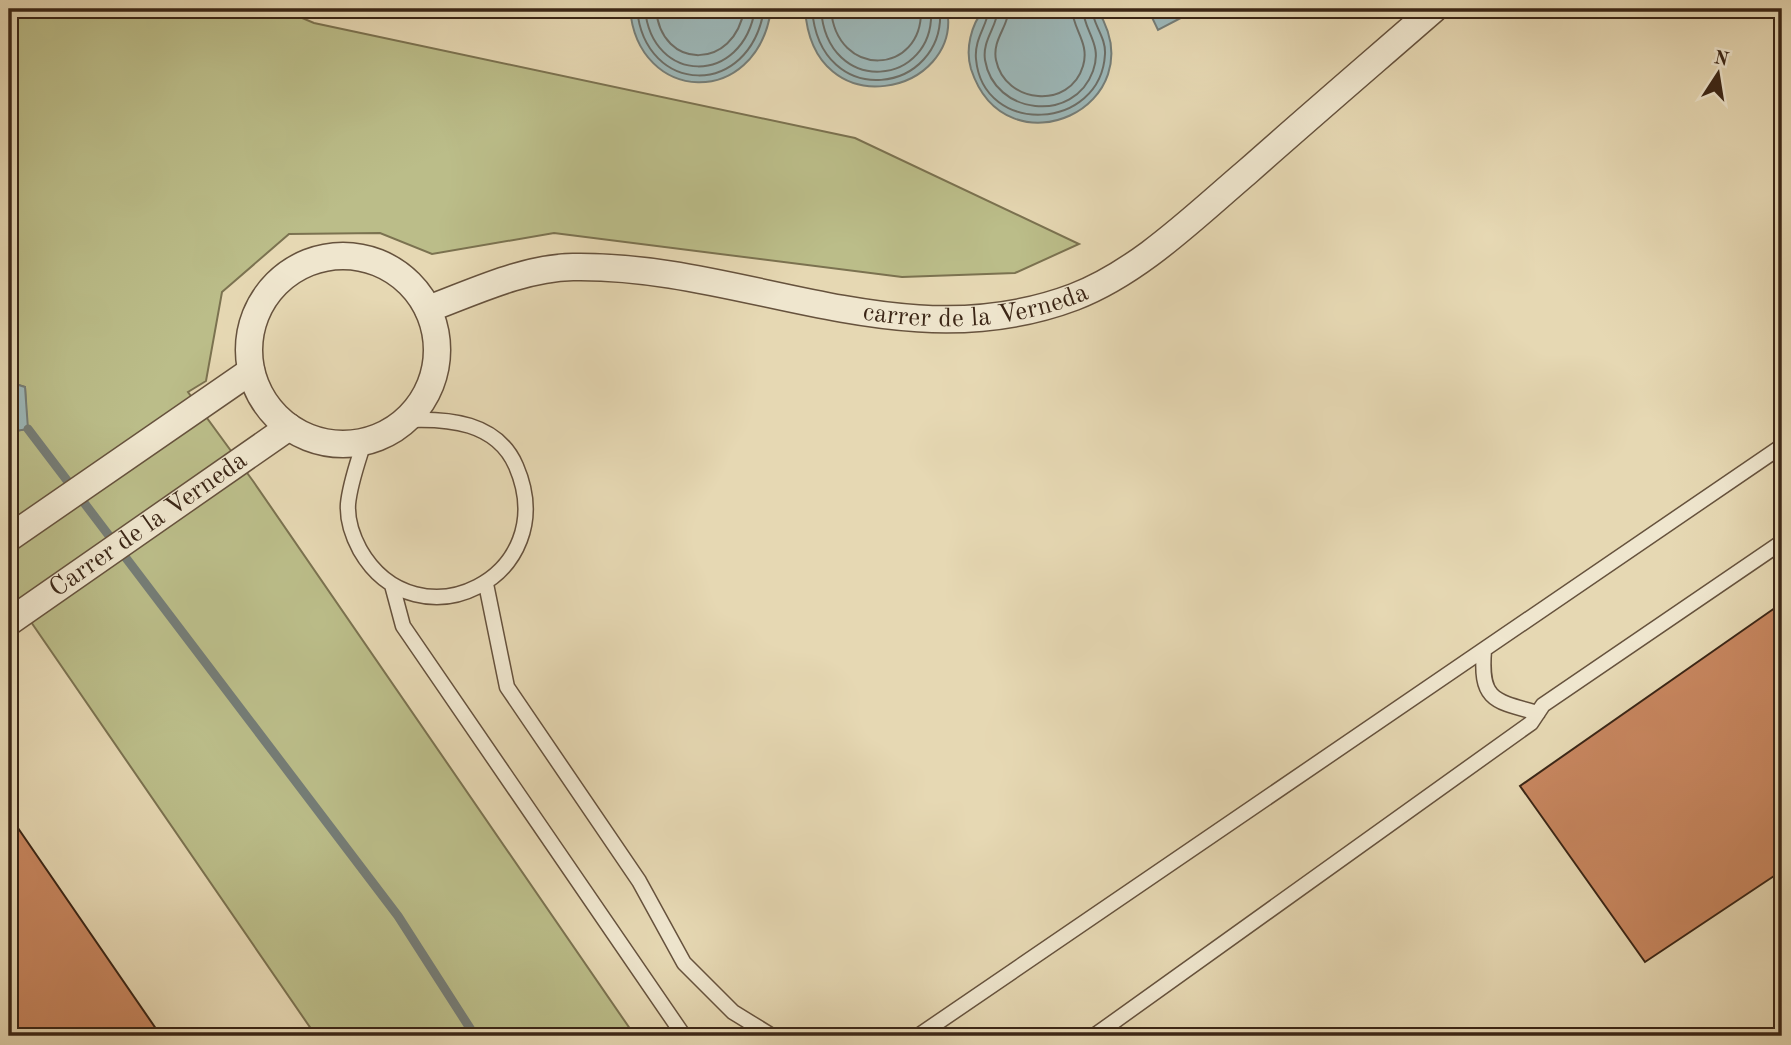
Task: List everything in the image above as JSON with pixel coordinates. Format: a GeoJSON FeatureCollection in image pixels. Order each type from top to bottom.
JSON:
{"type":"FeatureCollection","features":[{"type":"Feature","properties":{"kind":"street","name":"carrer de la Verneda"},"geometry":{"type":"LineString","coordinates":[[428,309],[526,274],[571,267],[617,269],[690,280],[869,316],[925,321],[968,319],[1037,309],[1108,281],[1147,254],[1198,214],[1434,9]]}},
{"type":"Feature","properties":{"kind":"street"},"geometry":{"type":"LineString","coordinates":[[348,257],[375,262],[406,281],[428,309],[437,343],[434,377],[418,408],[406,420],[364,442],[348,444],[317,441],[289,427],[265,402],[251,371],[250,335],[263,301],[288,275],[321,260],[348,257]]}},
{"type":"Feature","properties":{"kind":"street"},"geometry":{"type":"LineString","coordinates":[[9,538],[251,371]]}},
{"type":"Feature","properties":{"kind":"street","name":"Carrer de la Verneda"},"geometry":{"type":"LineString","coordinates":[[13,620],[289,427]]}},
{"type":"Feature","properties":{"kind":"lane"},"geometry":{"type":"LineString","coordinates":[[364,442],[348,507],[353,537],[369,565],[392,585],[423,596],[456,596],[486,584],[512,558],[526,524],[525,486],[514,460],[494,438],[469,424],[440,418],[406,420]]}},
{"type":"Feature","properties":{"kind":"lane"},"geometry":{"type":"LineString","coordinates":[[918,1036],[1782,446]]}},
{"type":"Feature","properties":{"kind":"lane"},"geometry":{"type":"LineString","coordinates":[[1094,1036],[1531,723],[1543,705],[1782,542]]}},
{"type":"Feature","properties":{"kind":"lane"},"geometry":{"type":"LineString","coordinates":[[486,584],[507,687],[639,881],[684,963],[733,1012],[772,1036]]}},
{"type":"Feature","properties":{"kind":"lane"},"geometry":{"type":"LineString","coordinates":[[392,585],[403,626],[684,1036]]}},
{"type":"Feature","properties":{"kind":"lane"},"geometry":{"type":"LineString","coordinates":[[1484,650],[1482,678],[1491,696],[1511,706],[1538,713]]}},
{"type":"Feature","properties":{"kind":"green space"},"geometry":{"type":"Polygon","coordinates":[[[9,9],[281,9],[314,23],[855,138],[1079,244],[1015,273],[902,277],[554,233],[432,254],[380,233],[289,234],[222,292],[206,381],[188,392],[253,481],[635,1036],[316,1036],[9,590],[9,432],[27,429],[25,387],[9,382],[9,9]]]}},
{"type":"Feature","properties":{"kind":"water"},"geometry":{"type":"Polygon","coordinates":[[[630,9],[771,10],[761,42],[744,65],[722,78],[698,82],[674,77],[653,63],[638,40],[630,9]]]}},
{"type":"Feature","properties":{"kind":"water"},"geometry":{"type":"Polygon","coordinates":[[[805,9],[947,9],[946,38],[933,62],[911,78],[885,86],[858,84],[833,72],[814,47],[805,9]]]}},
{"type":"Feature","properties":{"kind":"water"},"geometry":{"type":"Polygon","coordinates":[[[984,9],[1097,9],[1111,44],[1108,74],[1093,99],[1070,116],[1042,123],[1014,118],[989,101],[969,61],[973,30],[984,9]]]}},
{"type":"Feature","properties":{"kind":"water"},"geometry":{"type":"Polygon","coordinates":[[[1148,9],[1198,9],[1158,30],[1148,9]]]}},
{"type":"Feature","properties":{"kind":"water"},"geometry":{"type":"Polygon","coordinates":[[[9,382],[25,387],[28,429],[9,432],[9,382]]]}},
{"type":"Feature","properties":{"kind":"building"},"geometry":{"type":"Polygon","coordinates":[[[1782,603],[1782,887],[1774,876],[1645,962],[1520,786],[1782,603]]]}},
{"type":"Feature","properties":{"kind":"building"},"geometry":{"type":"Polygon","coordinates":[[[9,815],[161,1036],[9,1036],[9,815]]]}},
{"type":"Feature","properties":{"kind":"waterway"},"geometry":{"type":"LineString","coordinates":[[28,429],[398,916],[475,1036]]}}]}
